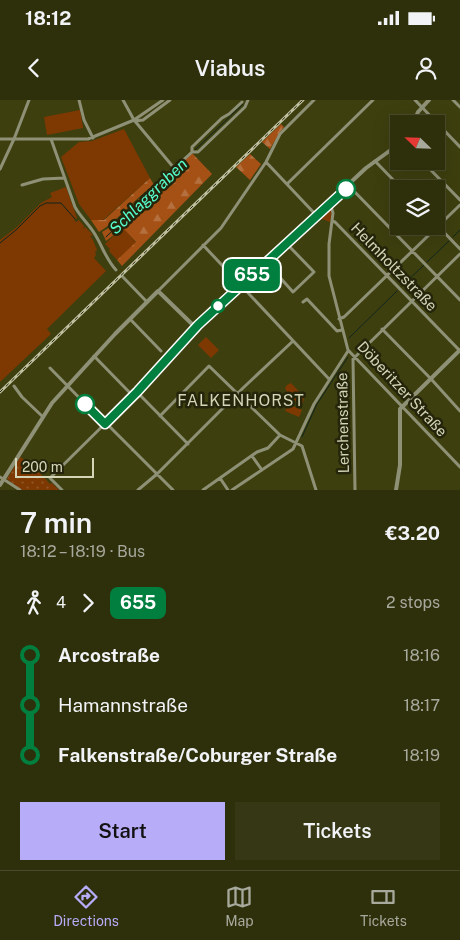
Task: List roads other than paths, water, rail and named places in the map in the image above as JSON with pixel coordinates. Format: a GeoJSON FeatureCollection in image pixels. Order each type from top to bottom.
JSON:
{"type":"FeatureCollection","features":[{"type":"Feature","properties":{"kind":"street"},"geometry":{"type":"LineString","coordinates":[[0,169],[14,140],[29,100]]}},
{"type":"Feature","properties":{"kind":"street"},"geometry":{"type":"LineString","coordinates":[[79,100],[84,120],[93,138]]}},
{"type":"Feature","properties":{"kind":"street"},"geometry":{"type":"LineString","coordinates":[[123,100],[134,120],[174,167]]}},
{"type":"Feature","properties":{"kind":"street"},"geometry":{"type":"LineString","coordinates":[[0,139],[93,138],[134,120],[163,100]]}},
{"type":"Feature","properties":{"kind":"street"},"geometry":{"type":"LineString","coordinates":[[134,120],[143,120],[170,100]]}},
{"type":"Feature","properties":{"kind":"street"},"geometry":{"type":"LineString","coordinates":[[238,100],[245,101]]}},
{"type":"Feature","properties":{"kind":"street"},"geometry":{"type":"LineString","coordinates":[[0,485],[2,478],[42,416],[94,356],[221,228],[266,162],[280,134],[314,100]]}},
{"type":"Feature","properties":{"kind":"street"},"geometry":{"type":"LineString","coordinates":[[287,184],[373,100]]}},
{"type":"Feature","properties":{"kind":"street"},"geometry":{"type":"LineString","coordinates":[[414,100],[460,147]]}},
{"type":"Feature","properties":{"kind":"street"},"geometry":{"type":"LineString","coordinates":[[415,115],[429,100]]}},
{"type":"Feature","properties":{"kind":"street"},"geometry":{"type":"LineString","coordinates":[[453,100],[460,107]]}},
{"type":"Feature","properties":{"kind":"street"},"geometry":{"type":"LineString","coordinates":[[192,152],[192,147],[222,118],[245,101]]}},
{"type":"Feature","properties":{"kind":"street"},"geometry":{"type":"LineString","coordinates":[[155,186],[192,152],[198,152],[245,107],[245,101]]}},
{"type":"Feature","properties":{"kind":"street"},"geometry":{"type":"LineString","coordinates":[[51,139],[80,215],[92,229],[104,254],[116,270]]}},
{"type":"Feature","properties":{"kind":"street"},"geometry":{"type":"LineString","coordinates":[[62,490],[50,478],[137,392],[195,327],[375,161],[390,150]]}},
{"type":"Feature","properties":{"kind":"street"},"geometry":{"type":"LineString","coordinates":[[375,161],[393,180]]}},
{"type":"Feature","properties":{"kind":"street"},"geometry":{"type":"LineString","coordinates":[[266,162],[316,215]]}},
{"type":"Feature","properties":{"kind":"street"},"geometry":{"type":"LineString","coordinates":[[431,170],[460,200]]}},
{"type":"Feature","properties":{"kind":"street"},"geometry":{"type":"LineString","coordinates":[[22,185],[43,179],[65,178]]}},
{"type":"Feature","properties":{"kind":"street"},"geometry":{"type":"LineString","coordinates":[[349,186],[460,300]]}},
{"type":"Feature","properties":{"kind":"street","name":"Döberitzer Straße"},"geometry":{"type":"LineString","coordinates":[[330,204],[333,210],[329,244],[329,276],[348,351],[355,356],[460,467]]}},
{"type":"Feature","properties":{"kind":"street"},"geometry":{"type":"LineString","coordinates":[[445,218],[460,205]]}},
{"type":"Feature","properties":{"kind":"street","name":"Helmholtzstraße"},"geometry":{"type":"LineString","coordinates":[[332,221],[460,351]]}},
{"type":"Feature","properties":{"kind":"street"},"geometry":{"type":"LineString","coordinates":[[445,233],[460,249]]}},
{"type":"Feature","properties":{"kind":"street"},"geometry":{"type":"LineString","coordinates":[[339,319],[344,317],[428,235]]}},
{"type":"Feature","properties":{"kind":"street"},"geometry":{"type":"LineString","coordinates":[[266,262],[293,292],[314,272],[286,243]]}},
{"type":"Feature","properties":{"kind":"street"},"geometry":{"type":"LineString","coordinates":[[203,245],[329,379]]}},
{"type":"Feature","properties":{"kind":"street"},"geometry":{"type":"LineString","coordinates":[[355,356],[460,254]]}},
{"type":"Feature","properties":{"kind":"street"},"geometry":{"type":"LineString","coordinates":[[122,276],[147,302]]}},
{"type":"Feature","properties":{"kind":"street"},"geometry":{"type":"LineString","coordinates":[[158,291],[195,327]]}},
{"type":"Feature","properties":{"kind":"street"},"geometry":{"type":"LineString","coordinates":[[303,302],[306,299],[338,331],[342,330]]}},
{"type":"Feature","properties":{"kind":"street"},"geometry":{"type":"LineString","coordinates":[[130,319],[161,351]]}},
{"type":"Feature","properties":{"kind":"street"},"geometry":{"type":"LineString","coordinates":[[382,328],[460,411]]}},
{"type":"Feature","properties":{"kind":"street"},"geometry":{"type":"LineString","coordinates":[[138,490],[157,474],[237,394],[294,341]]}},
{"type":"Feature","properties":{"kind":"street"},"geometry":{"type":"LineString","coordinates":[[232,490],[289,452],[296,444],[314,404],[348,351]]}},
{"type":"Feature","properties":{"kind":"street"},"geometry":{"type":"LineString","coordinates":[[396,490],[400,465],[399,412],[402,406],[460,351]]}},
{"type":"Feature","properties":{"kind":"street"},"geometry":{"type":"LineString","coordinates":[[94,356],[133,396]]}},
{"type":"Feature","properties":{"kind":"street","name":"Lerchenstraße"},"geometry":{"type":"LineString","coordinates":[[355,356],[353,359],[355,490]]}},
{"type":"Feature","properties":{"kind":"street"},"geometry":{"type":"LineString","coordinates":[[160,416],[209,366],[280,435],[302,446],[316,490]]}},
{"type":"Feature","properties":{"kind":"street"},"geometry":{"type":"LineString","coordinates":[[50,368],[173,490]]}},
{"type":"Feature","properties":{"kind":"street"},"geometry":{"type":"LineString","coordinates":[[14,386],[22,397],[42,416]]}},
{"type":"Feature","properties":{"kind":"street"},"geometry":{"type":"LineString","coordinates":[[137,392],[188,444]]}},
{"type":"Feature","properties":{"kind":"street"},"geometry":{"type":"LineString","coordinates":[[203,490],[257,452],[268,448],[280,435]]}},
{"type":"Feature","properties":{"kind":"street"},"geometry":{"type":"LineString","coordinates":[[252,456],[262,470]]}},
{"type":"Feature","properties":{"kind":"street"},"geometry":{"type":"LineString","coordinates":[[2,478],[14,484],[20,490]]}},
{"type":"Feature","properties":{"kind":"street"},"geometry":{"type":"LineString","coordinates":[[220,478],[228,490]]}},
{"type":"Feature","properties":{"kind":"waterway","name":"Schlaggraben"},"geometry":{"type":"LineString","coordinates":[[195,150],[243,104]]}},
{"type":"Feature","properties":{"kind":"waterway","name":"Schlaggraben"},"geometry":{"type":"LineString","coordinates":[[106,237],[184,161]]}},
{"type":"Feature","properties":{"kind":"waterway","name":"Schlaggraben"},"geometry":{"type":"LineString","coordinates":[[0,243],[40,206],[46,203],[61,203],[75,219]]}},
{"type":"Feature","properties":{"kind":"waterway"},"geometry":{"type":"LineString","coordinates":[[453,237],[460,230]]}},
{"type":"Feature","properties":{"kind":"waterway"},"geometry":{"type":"LineString","coordinates":[[427,262],[449,241]]}},
{"type":"Feature","properties":{"kind":"waterway"},"geometry":{"type":"LineString","coordinates":[[402,286],[424,265]]}},
{"type":"Feature","properties":{"kind":"waterway"},"geometry":{"type":"LineString","coordinates":[[349,338],[397,291]]}},
{"type":"Feature","properties":{"kind":"waterway"},"geometry":{"type":"LineString","coordinates":[[302,437],[317,404],[348,357]]}},
{"type":"Feature","properties":{"kind":"railway"},"geometry":{"type":"LineString","coordinates":[[0,392],[303,100]]}},
{"type":"Feature","properties":{"kind":"district","name":"FALKENHORST"},"geometry":{"type":"Point","coordinates":[241,400]}}]}
